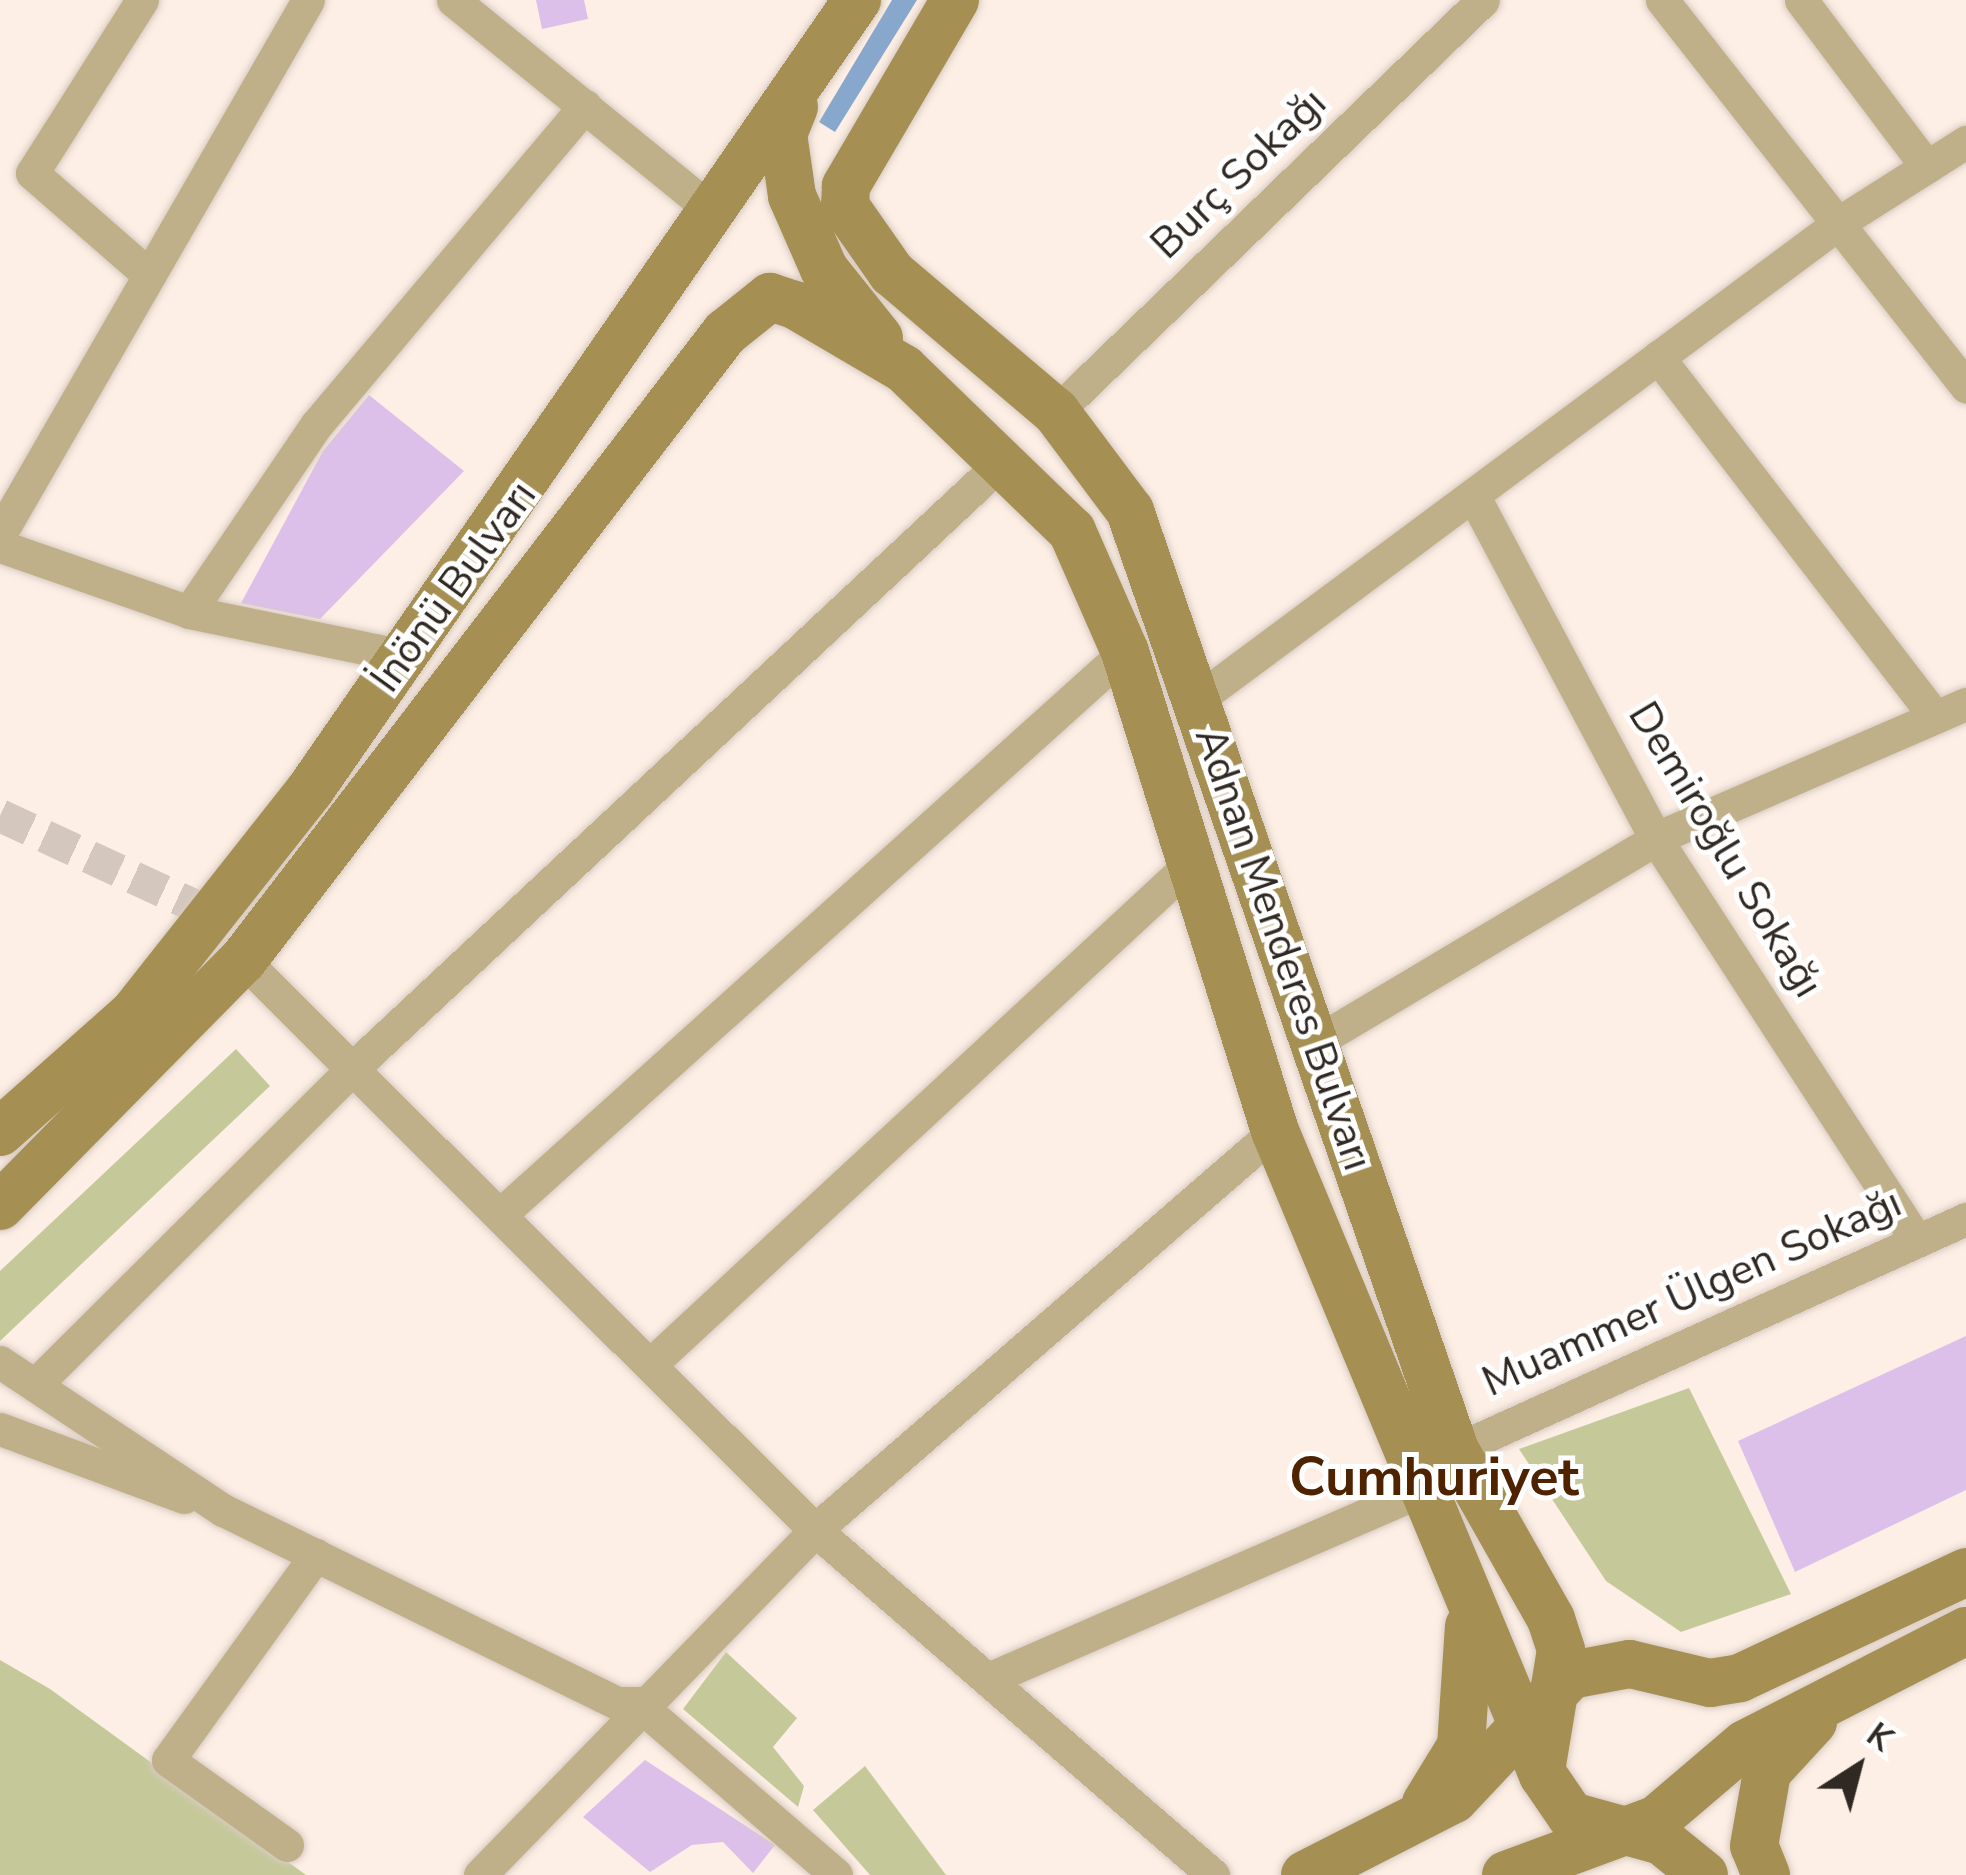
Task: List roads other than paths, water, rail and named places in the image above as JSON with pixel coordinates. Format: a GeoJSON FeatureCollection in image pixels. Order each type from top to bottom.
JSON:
{"type":"FeatureCollection","features":[{"type":"Feature","properties":{"kind":"main road","name":"İnönü Bulvarı"},"geometry":{"type":"LineString","coordinates":[[0,1132],[133,1014],[404,656],[715,213],[857,0]]}},
{"type":"Feature","properties":{"kind":"main road","name":"Adnan Menderes Bulvarı"},"geometry":{"type":"LineString","coordinates":[[955,0],[846,186],[845,206],[892,273],[1056,412],[1130,512],[1455,1450],[1551,1619],[1561,1651],[1538,1714],[1543,1775],[1571,1816],[1663,1841],[1704,1875]]}},
{"type":"Feature","properties":{"kind":"main road","name":"Adnan Menderes Bulvarı"},"geometry":{"type":"LineString","coordinates":[[802,86],[783,134],[792,196],[824,269],[904,369],[1005,459],[1072,531],[1125,652],[1186,867],[1275,1131],[1419,1492],[1461,1580],[1538,1714]]}},
{"type":"Feature","properties":{"kind":"main road","name":"Adnan Menderes Bulvarı"},"geometry":{"type":"LineString","coordinates":[[744,311],[770,297],[795,305],[904,369]]}},
{"type":"Feature","properties":{"kind":"main road","name":"İnönü Bulvarı"},"geometry":{"type":"LineString","coordinates":[[0,1206],[242,960],[744,311]]}},
{"type":"Feature","properties":{"kind":"main road"},"geometry":{"type":"LineString","coordinates":[[1305,1875],[1454,1799],[1571,1675],[1616,1665],[1740,1678],[1966,1572]]}},
{"type":"Feature","properties":{"kind":"main road"},"geometry":{"type":"LineString","coordinates":[[1402,1829],[1461,1746],[1472,1680],[1461,1580]]}},
{"type":"Feature","properties":{"kind":"main road"},"geometry":{"type":"LineString","coordinates":[[1506,1875],[1681,1805],[1745,1744],[1966,1631]]}},
{"type":"Feature","properties":{"kind":"main road"},"geometry":{"type":"LineString","coordinates":[[1766,1875],[1754,1846],[1767,1772],[1839,1699]]}},
{"type":"Feature","properties":{"kind":"street"},"geometry":{"type":"LineString","coordinates":[[142,0],[32,173],[149,275]]}},
{"type":"Feature","properties":{"kind":"street"},"geometry":{"type":"LineString","coordinates":[[0,534],[308,0]]}},
{"type":"Feature","properties":{"kind":"street"},"geometry":{"type":"LineString","coordinates":[[453,0],[715,213]]}},
{"type":"Feature","properties":{"kind":"street","name":"Burç Sokağı"},"geometry":{"type":"LineString","coordinates":[[1056,412],[1483,0]]}},
{"type":"Feature","properties":{"kind":"street"},"geometry":{"type":"LineString","coordinates":[[1661,0],[1844,220],[1966,387]]}},
{"type":"Feature","properties":{"kind":"street"},"geometry":{"type":"LineString","coordinates":[[1801,0],[1927,167]]}},
{"type":"Feature","properties":{"kind":"street"},"geometry":{"type":"LineString","coordinates":[[190,612],[316,424],[585,106]]}},
{"type":"Feature","properties":{"kind":"street"},"geometry":{"type":"LineString","coordinates":[[1198,699],[1844,220],[1966,142]]}},
{"type":"Feature","properties":{"kind":"street"},"geometry":{"type":"LineString","coordinates":[[1314,1043],[1657,839],[1951,710],[1658,357]]}},
{"type":"Feature","properties":{"kind":"street"},"geometry":{"type":"LineString","coordinates":[[34,1385],[354,1067],[1005,459]]}},
{"type":"Feature","properties":{"kind":"street","name":"Demiroğlu Sokağı"},"geometry":{"type":"LineString","coordinates":[[1473,495],[1657,839],[1917,1241]]}},
{"type":"Feature","properties":{"kind":"street"},"geometry":{"type":"LineString","coordinates":[[0,547],[190,612],[404,656]]}},
{"type":"Feature","properties":{"kind":"street"},"geometry":{"type":"LineString","coordinates":[[502,1213],[1125,652]]}},
{"type":"Feature","properties":{"kind":"street"},"geometry":{"type":"LineString","coordinates":[[653,1362],[1186,867]]}},
{"type":"Feature","properties":{"kind":"street"},"geometry":{"type":"LineString","coordinates":[[242,960],[653,1362],[815,1530],[995,1676],[1213,1875]]}},
{"type":"Feature","properties":{"kind":"street"},"geometry":{"type":"LineString","coordinates":[[480,1875],[637,1703],[815,1530],[1275,1131]]}},
{"type":"Feature","properties":{"kind":"street","name":"Muammer Ülgen Sokağı"},"geometry":{"type":"LineString","coordinates":[[1455,1450],[1966,1219]]}},
{"type":"Feature","properties":{"kind":"street"},"geometry":{"type":"LineString","coordinates":[[0,1362],[223,1510]]}},
{"type":"Feature","properties":{"kind":"street"},"geometry":{"type":"LineString","coordinates":[[0,1429],[223,1510],[637,1703],[836,1875]]}},
{"type":"Feature","properties":{"kind":"street"},"geometry":{"type":"LineString","coordinates":[[995,1676],[1419,1492]]}},
{"type":"Feature","properties":{"kind":"street"},"geometry":{"type":"LineString","coordinates":[[287,1845],[168,1760],[316,1556]]}},
{"type":"Feature","properties":{"kind":"water"},"geometry":{"type":"Polygon","coordinates":[[[892,0],[917,0],[835,132],[819,122],[892,0]]]}},
{"type":"Feature","properties":{"kind":"tunnel"},"geometry":{"type":"LineString","coordinates":[[0,815],[213,914]]}},
{"type":"Feature","properties":{"kind":"district","name":"Cumhuriyet"},"geometry":{"type":"Point","coordinates":[1434,1477]}}]}
